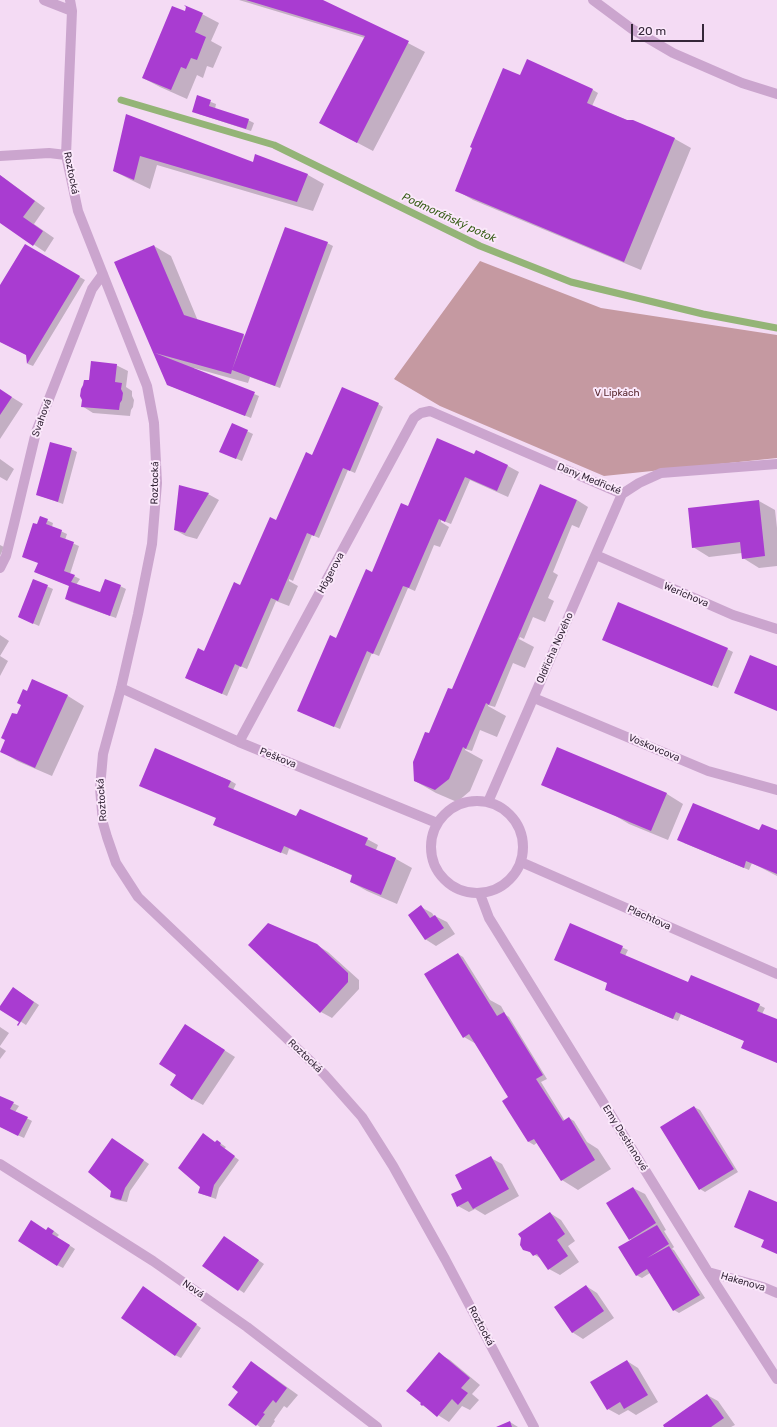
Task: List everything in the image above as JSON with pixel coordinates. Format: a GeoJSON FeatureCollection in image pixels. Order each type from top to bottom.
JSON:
{"type":"FeatureCollection","features":[{"type":"Feature","properties":{"kind":"street"},"geometry":{"type":"LineString","coordinates":[[44,0],[72,11]]}},
{"type":"Feature","properties":{"kind":"street","name":"Roztocká"},"geometry":{"type":"LineString","coordinates":[[70,0],[72,11],[66,155],[78,211],[147,386],[154,423],[157,484],[152,544],[121,688],[103,754],[100,788],[103,823],[116,863],[138,897],[324,1074],[362,1117],[393,1166],[434,1239],[534,1427]]}},
{"type":"Feature","properties":{"kind":"street"},"geometry":{"type":"LineString","coordinates":[[593,0],[632,29],[673,53],[742,83],[777,94]]}},
{"type":"Feature","properties":{"kind":"street"},"geometry":{"type":"LineString","coordinates":[[0,156],[49,153],[66,155]]}},
{"type":"Feature","properties":{"kind":"street","name":"Svahová"},"geometry":{"type":"LineString","coordinates":[[0,568],[6,556],[36,432],[92,289],[102,274]]}},
{"type":"Feature","properties":{"kind":"street","name":"Dany Medřické"},"geometry":{"type":"LineString","coordinates":[[430,411],[622,494],[639,483],[661,473],[777,464]]}},
{"type":"Feature","properties":{"kind":"street","name":"Högerova"},"geometry":{"type":"LineString","coordinates":[[239,742],[414,418],[421,413],[430,411]]}},
{"type":"Feature","properties":{"kind":"street","name":"Oldřicha Nového"},"geometry":{"type":"LineString","coordinates":[[488,802],[622,494]]}},
{"type":"Feature","properties":{"kind":"street","name":"Werichova"},"geometry":{"type":"LineString","coordinates":[[596,556],[733,615],[777,629]]}},
{"type":"Feature","properties":{"kind":"street","name":"Peškova"},"geometry":{"type":"LineString","coordinates":[[121,688],[239,742],[437,823]]}},
{"type":"Feature","properties":{"kind":"street","name":"Voskovcova"},"geometry":{"type":"LineString","coordinates":[[534,698],[708,771],[777,790]]}},
{"type":"Feature","properties":{"kind":"street"},"geometry":{"type":"LineString","coordinates":[[471,801],[488,802],[503,809],[514,819],[521,832],[523,847],[521,862],[514,875],[504,886],[488,893],[471,894],[454,888],[441,877],[432,862],[430,846],[437,823],[442,816],[455,806],[471,801]]}},
{"type":"Feature","properties":{"kind":"street","name":"Plachtova"},"geometry":{"type":"LineString","coordinates":[[521,862],[777,974]]}},
{"type":"Feature","properties":{"kind":"street","name":"Emy Destinnové"},"geometry":{"type":"LineString","coordinates":[[480,894],[489,918],[708,1272],[777,1379]]}},
{"type":"Feature","properties":{"kind":"street","name":"Nová"},"geometry":{"type":"LineString","coordinates":[[0,1164],[153,1261],[247,1328],[377,1427]]}},
{"type":"Feature","properties":{"kind":"street","name":"Hakenova"},"geometry":{"type":"LineString","coordinates":[[708,1272],[763,1287],[777,1293]]}},
{"type":"Feature","properties":{"kind":"green space","name":"V Lipkách"},"geometry":{"type":"Polygon","coordinates":[[[480,261],[601,308],[777,335],[777,458],[604,476],[440,406],[394,379],[480,261]]]}},
{"type":"Feature","properties":{"kind":"building"},"geometry":{"type":"Polygon","coordinates":[[[246,0],[323,0],[409,41],[357,143],[319,123],[365,36],[246,0]]]}},
{"type":"Feature","properties":{"kind":"building"},"geometry":{"type":"Polygon","coordinates":[[[184,5],[203,13],[195,32],[206,37],[197,60],[191,58],[186,69],[181,67],[171,90],[142,78],[172,6],[185,11],[186,7],[184,5]]]}},
{"type":"Feature","properties":{"kind":"building"},"geometry":{"type":"Polygon","coordinates":[[[527,59],[593,89],[587,103],[627,120],[633,120],[675,138],[624,262],[455,191],[472,148],[470,147],[503,68],[520,75],[527,59]]]}},
{"type":"Feature","properties":{"kind":"building"},"geometry":{"type":"Polygon","coordinates":[[[197,95],[211,100],[209,106],[249,119],[246,129],[192,112],[197,95]]]}},
{"type":"Feature","properties":{"kind":"building"},"geometry":{"type":"Polygon","coordinates":[[[126,114],[253,162],[255,154],[308,174],[297,202],[140,156],[134,180],[113,171],[126,114]]]}},
{"type":"Feature","properties":{"kind":"building"},"geometry":{"type":"Polygon","coordinates":[[[0,175],[35,201],[23,217],[43,231],[33,246],[0,223],[0,175]]]}},
{"type":"Feature","properties":{"kind":"building"},"geometry":{"type":"Polygon","coordinates":[[[285,227],[328,242],[275,386],[232,370],[285,227]]]}},
{"type":"Feature","properties":{"kind":"building"},"geometry":{"type":"Polygon","coordinates":[[[25,244],[80,276],[27,364],[26,355],[0,342],[0,285],[25,244]]]}},
{"type":"Feature","properties":{"kind":"building"},"geometry":{"type":"Polygon","coordinates":[[[154,245],[184,315],[244,334],[231,374],[155,353],[255,392],[245,416],[167,385],[114,262],[154,245]]]}},
{"type":"Feature","properties":{"kind":"building"},"geometry":{"type":"Polygon","coordinates":[[[91,361],[117,364],[115,382],[122,383],[121,389],[123,393],[119,410],[81,407],[81,389],[84,380],[89,380],[91,361]]]}},
{"type":"Feature","properties":{"kind":"building"},"geometry":{"type":"Polygon","coordinates":[[[342,387],[379,403],[350,471],[343,468],[314,536],[307,533],[278,601],[271,598],[241,667],[235,664],[222,694],[185,678],[198,648],[204,651],[234,582],[240,585],[270,517],[276,520],[306,452],[312,455],[342,387]]]}},
{"type":"Feature","properties":{"kind":"building"},"geometry":{"type":"Polygon","coordinates":[[[0,389],[12,397],[0,415],[0,389]]]}},
{"type":"Feature","properties":{"kind":"building"},"geometry":{"type":"Polygon","coordinates":[[[232,423],[248,430],[236,459],[219,452],[232,423]]]}},
{"type":"Feature","properties":{"kind":"building"},"geometry":{"type":"Polygon","coordinates":[[[437,438],[474,454],[476,450],[508,465],[497,491],[465,477],[445,522],[439,519],[409,588],[403,586],[373,654],[367,651],[334,727],[297,711],[330,635],[336,638],[366,569],[372,572],[401,503],[408,506],[437,438]]]}},
{"type":"Feature","properties":{"kind":"building"},"geometry":{"type":"Polygon","coordinates":[[[50,442],[72,448],[58,502],[36,495],[50,442]]]}},
{"type":"Feature","properties":{"kind":"building"},"geometry":{"type":"Polygon","coordinates":[[[540,484],[577,500],[489,705],[486,703],[466,749],[463,747],[449,779],[435,790],[414,781],[413,762],[425,732],[429,733],[448,688],[452,689],[540,484]]]}},
{"type":"Feature","properties":{"kind":"building"},"geometry":{"type":"Polygon","coordinates":[[[179,485],[209,493],[185,533],[174,530],[179,485]]]}},
{"type":"Feature","properties":{"kind":"building"},"geometry":{"type":"Polygon","coordinates":[[[759,500],[765,556],[742,559],[740,542],[692,548],[688,508],[759,500]]]}},
{"type":"Feature","properties":{"kind":"building"},"geometry":{"type":"Polygon","coordinates":[[[40,516],[48,519],[46,524],[62,530],[60,537],[74,542],[64,571],[75,575],[71,582],[100,592],[105,579],[121,585],[110,616],[65,599],[69,586],[34,572],[38,563],[22,557],[33,523],[37,524],[40,516]]]}},
{"type":"Feature","properties":{"kind":"building"},"geometry":{"type":"Polygon","coordinates":[[[33,579],[48,585],[33,624],[18,617],[33,579]]]}},
{"type":"Feature","properties":{"kind":"building"},"geometry":{"type":"Polygon","coordinates":[[[618,602],[728,648],[712,686],[602,640],[618,602]]]}},
{"type":"Feature","properties":{"kind":"building"},"geometry":{"type":"Polygon","coordinates":[[[750,655],[777,666],[777,711],[734,693],[750,655]]]}},
{"type":"Feature","properties":{"kind":"building"},"geometry":{"type":"Polygon","coordinates":[[[32,679],[68,695],[35,768],[0,752],[5,740],[1,738],[12,713],[17,714],[21,705],[17,703],[23,689],[27,691],[32,679]]]}},
{"type":"Feature","properties":{"kind":"building"},"geometry":{"type":"Polygon","coordinates":[[[557,747],[667,793],[651,831],[541,785],[557,747]]]}},
{"type":"Feature","properties":{"kind":"building"},"geometry":{"type":"Polygon","coordinates":[[[155,748],[231,781],[228,787],[296,816],[300,809],[368,838],[365,845],[396,858],[381,895],[350,882],[352,875],[284,846],[281,853],[213,825],[216,818],[139,786],[155,748]]]}},
{"type":"Feature","properties":{"kind":"building"},"geometry":{"type":"Polygon","coordinates":[[[693,803],[759,830],[762,824],[777,830],[777,874],[746,861],[744,868],[677,840],[693,803]]]}},
{"type":"Feature","properties":{"kind":"building"},"geometry":{"type":"Polygon","coordinates":[[[421,905],[430,918],[435,915],[444,928],[425,940],[408,915],[421,905]]]}},
{"type":"Feature","properties":{"kind":"building"},"geometry":{"type":"Polygon","coordinates":[[[268,923],[317,944],[348,973],[348,982],[320,1013],[248,945],[268,923]]]}},
{"type":"Feature","properties":{"kind":"building"},"geometry":{"type":"Polygon","coordinates":[[[570,923],[623,946],[620,953],[688,982],[691,975],[760,1004],[757,1011],[777,1019],[777,1063],[741,1048],[744,1041],[676,1012],[673,1019],[605,990],[607,983],[554,960],[570,923]]]}},
{"type":"Feature","properties":{"kind":"building"},"geometry":{"type":"Polygon","coordinates":[[[458,953],[497,1016],[504,1012],[543,1075],[536,1079],[563,1121],[569,1117],[595,1160],[561,1181],[534,1139],[528,1142],[502,1101],[508,1097],[469,1034],[463,1038],[424,974],[458,953]]]}},
{"type":"Feature","properties":{"kind":"building"},"geometry":{"type":"Polygon","coordinates":[[[13,987],[34,1002],[18,1026],[17,1025],[19,1022],[0,1010],[0,1006],[13,987]]]}},
{"type":"Feature","properties":{"kind":"building"},"geometry":{"type":"Polygon","coordinates":[[[185,1024],[225,1050],[192,1100],[170,1085],[176,1075],[159,1064],[185,1024]]]}},
{"type":"Feature","properties":{"kind":"building"},"geometry":{"type":"Polygon","coordinates":[[[0,1096],[14,1102],[10,1109],[28,1117],[18,1136],[0,1127],[0,1096]]]}},
{"type":"Feature","properties":{"kind":"building"},"geometry":{"type":"Polygon","coordinates":[[[694,1106],[734,1169],[699,1190],[660,1127],[694,1106]]]}},
{"type":"Feature","properties":{"kind":"building"},"geometry":{"type":"Polygon","coordinates":[[[203,1133],[215,1142],[217,1140],[221,1143],[220,1145],[235,1156],[214,1185],[211,1197],[198,1193],[200,1187],[178,1168],[203,1133]]]}},
{"type":"Feature","properties":{"kind":"building"},"geometry":{"type":"Polygon","coordinates":[[[112,1138],[144,1160],[125,1188],[121,1200],[110,1197],[111,1191],[88,1172],[112,1138]]]}},
{"type":"Feature","properties":{"kind":"building"},"geometry":{"type":"Polygon","coordinates":[[[491,1156],[509,1189],[473,1209],[468,1201],[457,1207],[451,1194],[462,1189],[455,1175],[491,1156]]]}},
{"type":"Feature","properties":{"kind":"building"},"geometry":{"type":"Polygon","coordinates":[[[633,1187],[656,1223],[629,1240],[606,1203],[633,1187]]]}},
{"type":"Feature","properties":{"kind":"building"},"geometry":{"type":"Polygon","coordinates":[[[749,1190],[777,1202],[777,1254],[761,1247],[764,1240],[734,1227],[749,1190]]]}},
{"type":"Feature","properties":{"kind":"building"},"geometry":{"type":"Polygon","coordinates":[[[550,1212],[565,1234],[557,1240],[568,1256],[548,1270],[537,1254],[533,1256],[530,1252],[523,1250],[520,1245],[521,1238],[518,1234],[550,1212]]]}},
{"type":"Feature","properties":{"kind":"building"},"geometry":{"type":"Polygon","coordinates":[[[31,1220],[46,1230],[48,1227],[54,1231],[52,1234],[70,1245],[57,1266],[18,1241],[31,1220]]]}},
{"type":"Feature","properties":{"kind":"building"},"geometry":{"type":"Polygon","coordinates":[[[657,1225],[669,1244],[647,1258],[669,1246],[700,1295],[673,1311],[647,1269],[636,1276],[618,1247],[657,1225]]]}},
{"type":"Feature","properties":{"kind":"building"},"geometry":{"type":"Polygon","coordinates":[[[224,1236],[259,1260],[238,1291],[202,1266],[224,1236]]]}},
{"type":"Feature","properties":{"kind":"building"},"geometry":{"type":"Polygon","coordinates":[[[586,1285],[604,1311],[572,1333],[554,1307],[586,1285]]]}},
{"type":"Feature","properties":{"kind":"building"},"geometry":{"type":"Polygon","coordinates":[[[143,1286],[197,1324],[175,1356],[121,1318],[143,1286]]]}},
{"type":"Feature","properties":{"kind":"building"},"geometry":{"type":"Polygon","coordinates":[[[439,1352],[470,1378],[461,1388],[468,1393],[458,1405],[452,1399],[437,1417],[423,1405],[422,1406],[420,1404],[421,1403],[406,1391],[439,1352]]]}},
{"type":"Feature","properties":{"kind":"building"},"geometry":{"type":"Polygon","coordinates":[[[627,1360],[648,1395],[624,1409],[620,1402],[607,1410],[590,1382],[627,1360]]]}},
{"type":"Feature","properties":{"kind":"building"},"geometry":{"type":"Polygon","coordinates":[[[251,1361],[287,1388],[276,1403],[273,1400],[263,1413],[265,1414],[256,1426],[228,1405],[238,1392],[232,1387],[251,1361]]]}},
{"type":"Feature","properties":{"kind":"building"},"geometry":{"type":"Polygon","coordinates":[[[707,1394],[724,1418],[711,1427],[664,1427],[663,1425],[707,1394]]]}},
{"type":"Feature","properties":{"kind":"building"},"geometry":{"type":"Polygon","coordinates":[[[510,1421],[512,1427],[496,1427],[510,1421]]]}},
{"type":"Feature","properties":{"kind":"waterway","name":"Podmoráňský potok"},"geometry":{"type":"LineString","coordinates":[[121,100],[274,145],[480,246],[571,282],[703,314],[777,328]]}}]}
